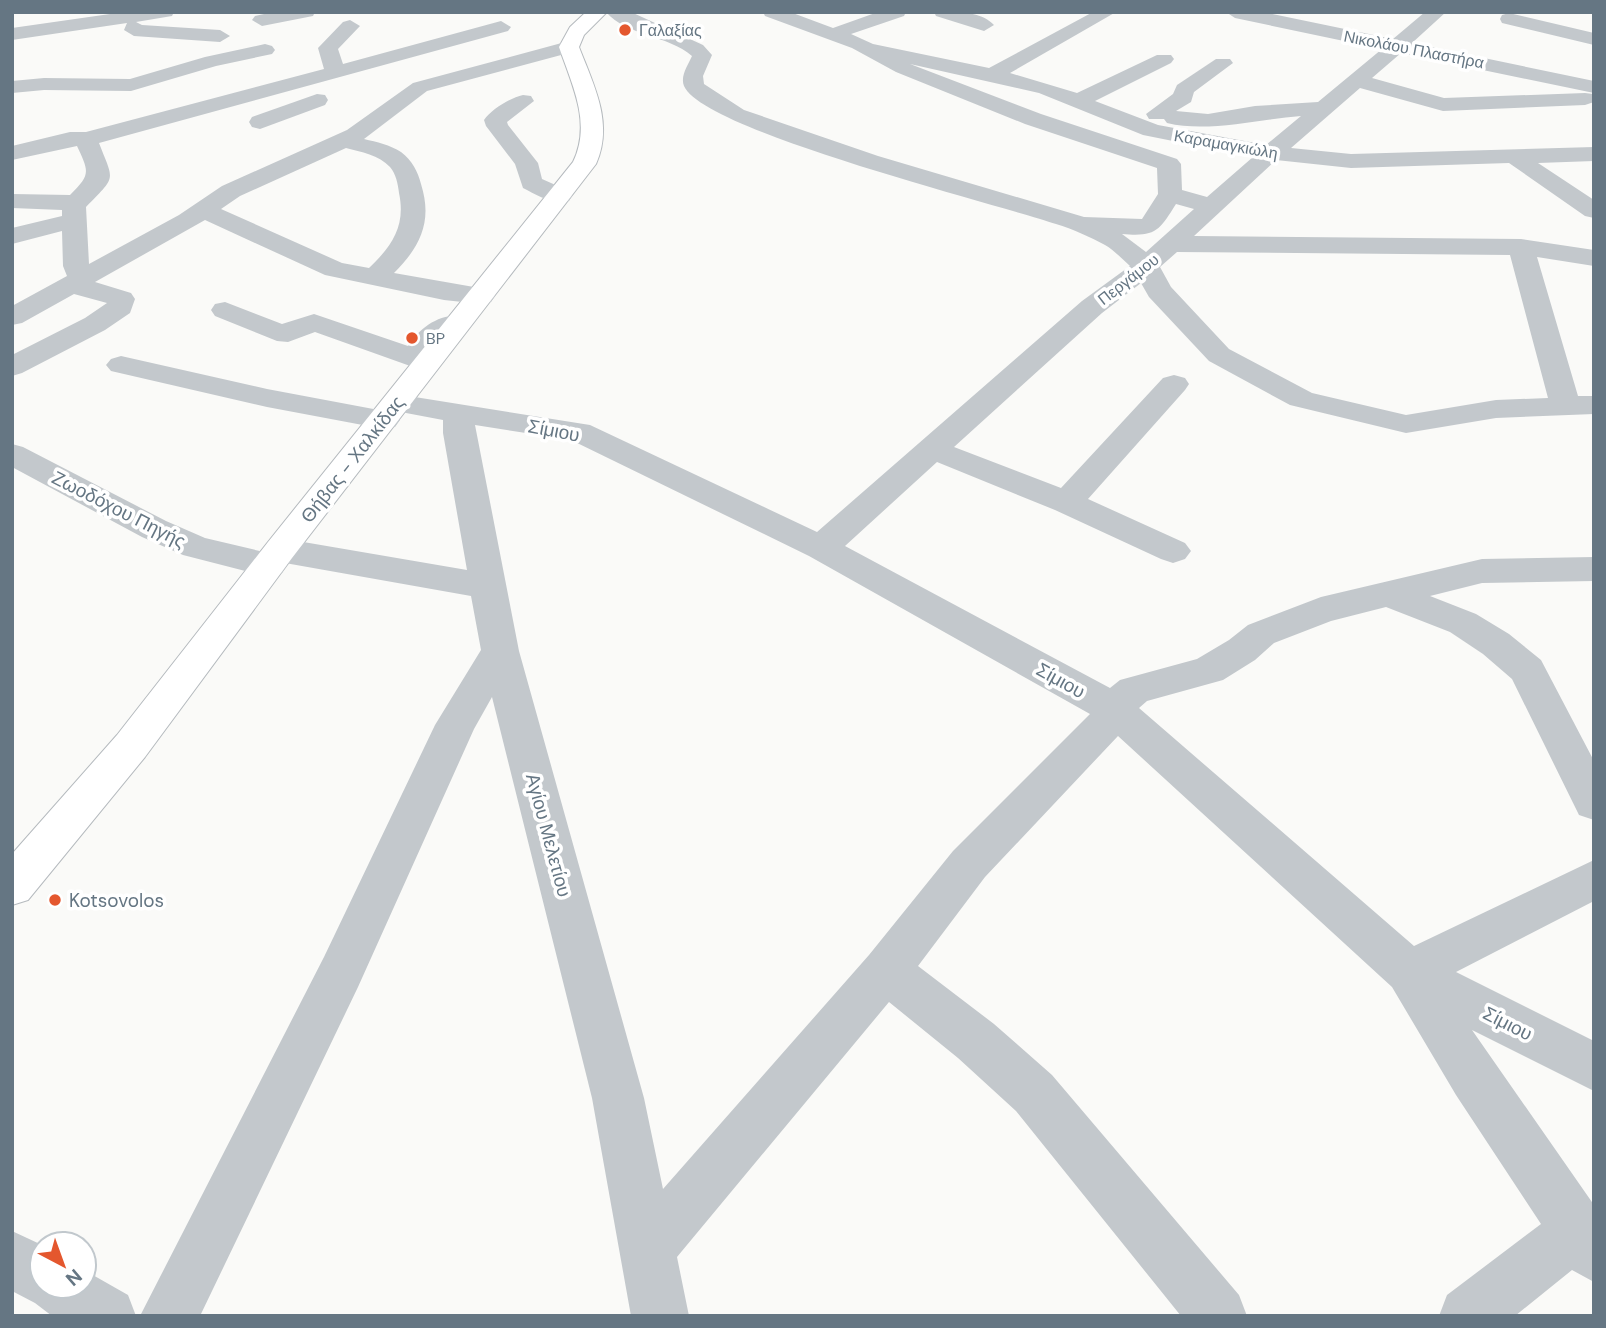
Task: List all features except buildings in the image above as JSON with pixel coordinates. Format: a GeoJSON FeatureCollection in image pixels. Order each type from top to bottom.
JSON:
{"type":"FeatureCollection","features":[{"type":"Feature","properties":{"kind":"main road"},"geometry":{"type":"LineString","coordinates":[[569,44],[582,24],[598,12]]}},
{"type":"Feature","properties":{"kind":"main road","name":"Θήβας - Χαλκίδας"},"geometry":{"type":"LineString","coordinates":[[12,886],[131,746],[584,164],[592,147],[593,114],[569,44]]}},
{"type":"Feature","properties":{"kind":"street"},"geometry":{"type":"LineString","coordinates":[[12,27],[44,12]]}},
{"type":"Feature","properties":{"kind":"street"},"geometry":{"type":"LineString","coordinates":[[12,34],[165,12]]}},
{"type":"Feature","properties":{"kind":"street"},"geometry":{"type":"LineString","coordinates":[[262,20],[306,12]]}},
{"type":"Feature","properties":{"kind":"street"},"geometry":{"type":"LineString","coordinates":[[317,12],[347,28],[328,48],[338,83]]}},
{"type":"Feature","properties":{"kind":"street"},"geometry":{"type":"LineString","coordinates":[[615,12],[643,26],[683,40],[699,51],[702,55],[693,76],[694,85],[702,94],[736,115],[870,161],[993,195],[1067,219],[1117,241],[1146,266],[1159,291],[1219,355],[1301,399],[1372,418],[1406,424],[1496,409],[1579,405],[1521,247]]}},
{"type":"Feature","properties":{"kind":"street"},"geometry":{"type":"LineString","coordinates":[[772,12],[804,16],[833,34],[870,49],[903,68],[1033,119],[1170,164],[1170,194],[1151,224],[1142,228],[1067,219]]}},
{"type":"Feature","properties":{"kind":"street"},"geometry":{"type":"LineString","coordinates":[[833,34],[897,12]]}},
{"type":"Feature","properties":{"kind":"street"},"geometry":{"type":"LineString","coordinates":[[943,12],[984,20]]}},
{"type":"Feature","properties":{"kind":"street"},"geometry":{"type":"LineString","coordinates":[[992,75],[1107,12]]}},
{"type":"Feature","properties":{"kind":"street","name":"Νικολάου Πλαστήρα"},"geometry":{"type":"LineString","coordinates":[[1235,12],[1594,87]]}},
{"type":"Feature","properties":{"kind":"street","name":"Περγάμου"},"geometry":{"type":"LineString","coordinates":[[821,548],[1092,307],[1172,244],[1270,153],[1437,12]]}},
{"type":"Feature","properties":{"kind":"street"},"geometry":{"type":"LineString","coordinates":[[142,16],[134,30],[220,36]]}},
{"type":"Feature","properties":{"kind":"street"},"geometry":{"type":"LineString","coordinates":[[472,16],[569,44]]}},
{"type":"Feature","properties":{"kind":"street"},"geometry":{"type":"LineString","coordinates":[[1478,62],[1504,26],[1594,39]]}},
{"type":"Feature","properties":{"kind":"street"},"geometry":{"type":"LineString","coordinates":[[12,153],[71,139],[87,139],[237,99],[338,83],[519,31]]}},
{"type":"Feature","properties":{"kind":"street"},"geometry":{"type":"LineString","coordinates":[[12,317],[203,210],[231,191],[270,156],[345,140],[420,87],[433,82],[569,44]]}},
{"type":"Feature","properties":{"kind":"street","name":"Καραμαγκιώλη"},"geometry":{"type":"LineString","coordinates":[[870,49],[992,75],[1080,100],[1163,133],[1270,153],[1351,161],[1594,154]]}},
{"type":"Feature","properties":{"kind":"street"},"geometry":{"type":"LineString","coordinates":[[12,87],[44,84],[121,86],[212,61],[265,50]]}},
{"type":"Feature","properties":{"kind":"street"},"geometry":{"type":"LineString","coordinates":[[1080,100],[1164,59]]}},
{"type":"Feature","properties":{"kind":"street"},"geometry":{"type":"LineString","coordinates":[[1157,114],[1183,97],[1184,89],[1223,63]]}},
{"type":"Feature","properties":{"kind":"street"},"geometry":{"type":"LineString","coordinates":[[1356,80],[1443,105],[1594,98]]}},
{"type":"Feature","properties":{"kind":"street"},"geometry":{"type":"LineString","coordinates":[[147,81],[150,92],[131,111],[143,124],[167,133],[178,132]]}},
{"type":"Feature","properties":{"kind":"street"},"geometry":{"type":"LineString","coordinates":[[260,122],[338,83]]}},
{"type":"Feature","properties":{"kind":"street"},"geometry":{"type":"LineString","coordinates":[[375,90],[403,99]]}},
{"type":"Feature","properties":{"kind":"street"},"geometry":{"type":"LineString","coordinates":[[237,99],[260,122],[270,156]]}},
{"type":"Feature","properties":{"kind":"street"},"geometry":{"type":"LineString","coordinates":[[523,102],[495,120],[497,126],[526,163],[531,183],[560,196]]}},
{"type":"Feature","properties":{"kind":"street"},"geometry":{"type":"LineString","coordinates":[[1103,110],[1208,121],[1255,113],[1322,108]]}},
{"type":"Feature","properties":{"kind":"street"},"geometry":{"type":"LineString","coordinates":[[76,281],[76,212],[98,179],[98,165],[88,149],[87,139]]}},
{"type":"Feature","properties":{"kind":"street"},"geometry":{"type":"LineString","coordinates":[[345,140],[397,161],[407,174],[415,205],[415,222],[407,241],[376,276]]}},
{"type":"Feature","properties":{"kind":"street"},"geometry":{"type":"LineString","coordinates":[[1516,158],[1594,211]]}},
{"type":"Feature","properties":{"kind":"street"},"geometry":{"type":"LineString","coordinates":[[1170,194],[1210,206]]}},
{"type":"Feature","properties":{"kind":"street"},"geometry":{"type":"LineString","coordinates":[[12,201],[76,212]]}},
{"type":"Feature","properties":{"kind":"street"},"geometry":{"type":"LineString","coordinates":[[203,210],[325,266],[435,290],[481,296]]}},
{"type":"Feature","properties":{"kind":"street"},"geometry":{"type":"LineString","coordinates":[[12,236],[76,212]]}},
{"type":"Feature","properties":{"kind":"street"},"geometry":{"type":"LineString","coordinates":[[1172,244],[1521,247],[1594,258]]}},
{"type":"Feature","properties":{"kind":"street"},"geometry":{"type":"LineString","coordinates":[[12,367],[95,324],[120,307],[121,299],[76,281]]}},
{"type":"Feature","properties":{"kind":"street"},"geometry":{"type":"LineString","coordinates":[[225,310],[277,332],[288,333],[314,322],[429,360]]}},
{"type":"Feature","properties":{"kind":"street"},"geometry":{"type":"LineString","coordinates":[[121,365],[267,398],[390,411],[459,415]]}},
{"type":"Feature","properties":{"kind":"street"},"geometry":{"type":"LineString","coordinates":[[1067,502],[1174,384]]}},
{"type":"Feature","properties":{"kind":"street","name":"Σίμιου"},"geometry":{"type":"LineString","coordinates":[[459,415],[579,432],[821,548],[1113,708],[1409,972],[1594,1067]]}},
{"type":"Feature","properties":{"kind":"street","name":"Αγίου Μελετίου"},"geometry":{"type":"LineString","coordinates":[[459,415],[459,433],[500,651],[618,1098],[660,1316]]}},
{"type":"Feature","properties":{"kind":"street"},"geometry":{"type":"LineString","coordinates":[[934,450],[1067,502],[1173,551]]}},
{"type":"Feature","properties":{"kind":"street","name":"Ζωοδόχου Πηγής"},"geometry":{"type":"LineString","coordinates":[[12,454],[195,547],[487,586]]}},
{"type":"Feature","properties":{"kind":"street"},"geometry":{"type":"LineString","coordinates":[[646,1250],[886,970],[969,864],[1101,731],[1113,708],[1134,690],[1209,670],[1242,650],[1261,634],[1344,603],[1482,571],[1594,569]]}},
{"type":"Feature","properties":{"kind":"street"},"geometry":{"type":"LineString","coordinates":[[1387,593],[1463,623],[1496,644],[1527,670],[1594,803]]}},
{"type":"Feature","properties":{"kind":"street"},"geometry":{"type":"LineString","coordinates":[[169,1316],[341,972],[455,725],[500,651]]}},
{"type":"Feature","properties":{"kind":"street"},"geometry":{"type":"LineString","coordinates":[[1468,1316],[1585,1242],[1474,1078],[1409,972],[1594,879]]}},
{"type":"Feature","properties":{"kind":"street"},"geometry":{"type":"LineString","coordinates":[[886,970],[976,1041],[1034,1093],[1218,1316]]}},
{"type":"Feature","properties":{"kind":"street"},"geometry":{"type":"LineString","coordinates":[[12,1259],[28,1269]]}},
{"type":"Feature","properties":{"kind":"street"},"geometry":{"type":"LineString","coordinates":[[80,1300],[107,1316]]}},
{"type":"Feature","properties":{"kind":"place","name":"Γαλαξίας"},"geometry":{"type":"Point","coordinates":[625,30]}},
{"type":"Feature","properties":{"kind":"place","name":"BP"},"geometry":{"type":"Point","coordinates":[412,338]}},
{"type":"Feature","properties":{"kind":"place","name":"Kotsovolos"},"geometry":{"type":"Point","coordinates":[55,900]}}]}
